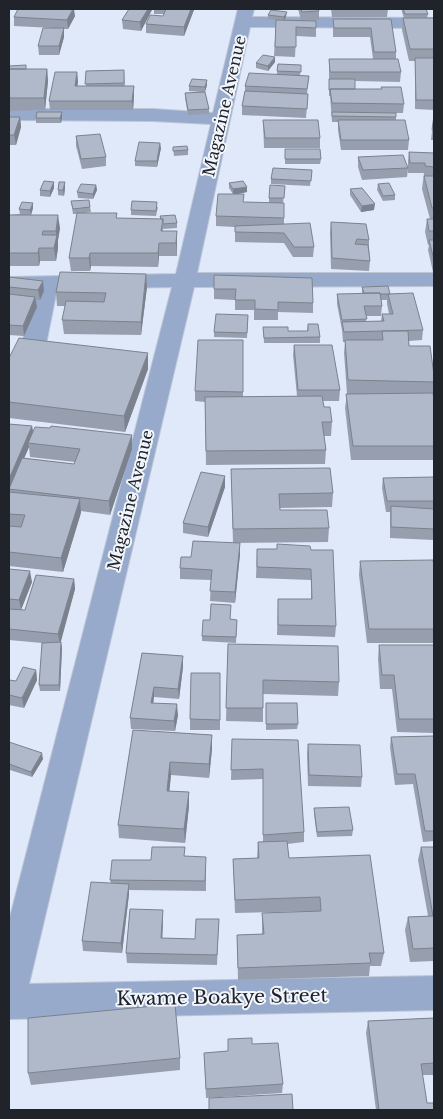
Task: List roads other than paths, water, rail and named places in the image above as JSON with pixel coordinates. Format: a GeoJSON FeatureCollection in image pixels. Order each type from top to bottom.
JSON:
{"type":"FeatureCollection","features":[{"type":"Feature","properties":{"kind":"street"},"geometry":{"type":"LineString","coordinates":[[245,16],[434,23]]}},
{"type":"Feature","properties":{"kind":"street","name":"Magazine Avenue"},"geometry":{"type":"LineString","coordinates":[[9,990],[186,280],[245,16]]}},
{"type":"Feature","properties":{"kind":"street"},"geometry":{"type":"LineString","coordinates":[[9,114],[153,115],[221,120]]}},
{"type":"Feature","properties":{"kind":"street"},"geometry":{"type":"LineString","coordinates":[[9,283],[186,280],[434,280]]}},
{"type":"Feature","properties":{"kind":"street"},"geometry":{"type":"LineString","coordinates":[[34,344],[48,282]]}},
{"type":"Feature","properties":{"kind":"street","name":"Kwame Boakye Street"},"geometry":{"type":"LineString","coordinates":[[9,1002],[434,992]]}}]}
